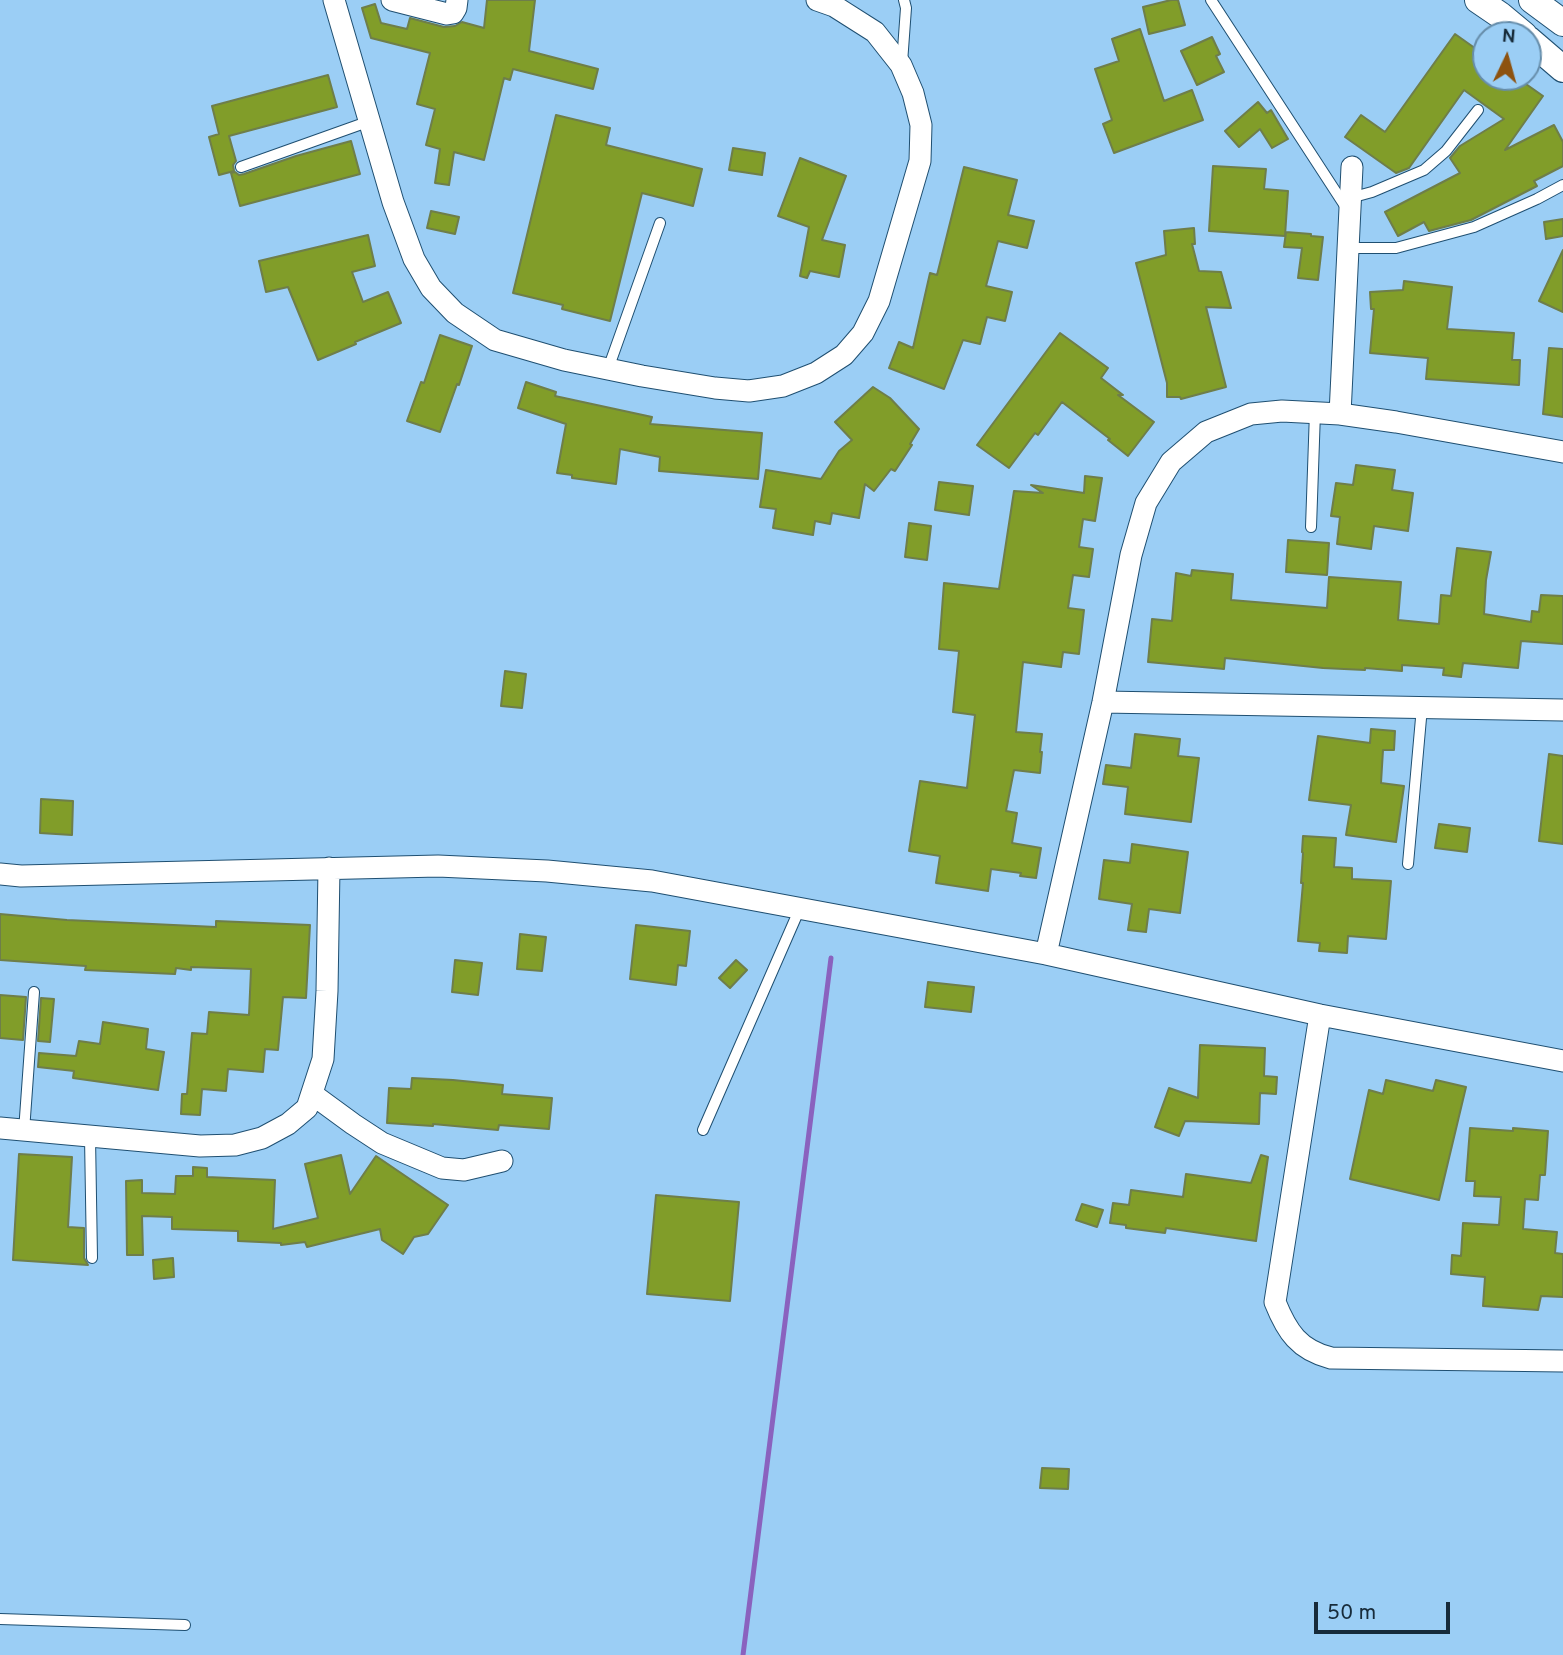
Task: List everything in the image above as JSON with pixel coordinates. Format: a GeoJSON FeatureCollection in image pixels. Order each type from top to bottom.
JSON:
{"type":"FeatureCollection","features":[{"type":"Feature","properties":{"kind":"street"},"geometry":{"type":"LineString","coordinates":[[392,0],[447,13],[453,13],[457,0]]}},
{"type":"Feature","properties":{"kind":"street"},"geometry":{"type":"LineString","coordinates":[[337,1],[393,202],[414,259],[431,288],[455,313],[495,340],[564,360],[715,388],[749,391],[783,386],[816,373],[844,355],[863,333],[879,301],[920,162],[921,125],[914,93],[901,65],[875,32],[835,6],[817,0]]}},
{"type":"Feature","properties":{"kind":"street"},"geometry":{"type":"LineString","coordinates":[[1478,0],[1507,21]]}},
{"type":"Feature","properties":{"kind":"street"},"geometry":{"type":"LineString","coordinates":[[1532,0],[1563,23]]}},
{"type":"Feature","properties":{"kind":"street"},"geometry":{"type":"LineString","coordinates":[[1542,51],[1563,69]]}},
{"type":"Feature","properties":{"kind":"street"},"geometry":{"type":"LineString","coordinates":[[1340,414],[1352,167]]}},
{"type":"Feature","properties":{"kind":"street"},"geometry":{"type":"LineString","coordinates":[[1046,954],[1103,702],[1131,555],[1146,503],[1171,462],[1206,432],[1251,414],[1282,411],[1340,414],[1396,422],[1563,452]]}},
{"type":"Feature","properties":{"kind":"street"},"geometry":{"type":"LineString","coordinates":[[1103,702],[1563,710]]}},
{"type":"Feature","properties":{"kind":"street"},"geometry":{"type":"LineString","coordinates":[[0,874],[21,876],[438,866],[547,870],[652,881],[1046,954],[1320,1015],[1563,1061]]}},
{"type":"Feature","properties":{"kind":"street"},"geometry":{"type":"LineString","coordinates":[[0,1128],[200,1146],[235,1145],[262,1138],[288,1124],[307,1108],[323,1059],[329,868]]}},
{"type":"Feature","properties":{"kind":"street"},"geometry":{"type":"LineString","coordinates":[[1320,1015],[1275,1302],[1293,1336],[1315,1354],[1331,1358],[1563,1361]]}},
{"type":"Feature","properties":{"kind":"street"},"geometry":{"type":"LineString","coordinates":[[312,1094],[383,1143],[442,1168],[464,1170],[502,1161]]}},
{"type":"Feature","properties":{"kind":"lane"},"geometry":{"type":"LineString","coordinates":[[901,65],[906,8],[904,0]]}},
{"type":"Feature","properties":{"kind":"lane"},"geometry":{"type":"LineString","coordinates":[[1211,0],[1350,206],[1372,192],[1424,170],[1446,151],[1478,110]]}},
{"type":"Feature","properties":{"kind":"lane"},"geometry":{"type":"LineString","coordinates":[[241,167],[370,121]]}},
{"type":"Feature","properties":{"kind":"lane"},"geometry":{"type":"LineString","coordinates":[[1348,248],[1396,248],[1474,227],[1563,185]]}},
{"type":"Feature","properties":{"kind":"lane"},"geometry":{"type":"LineString","coordinates":[[608,369],[660,223]]}},
{"type":"Feature","properties":{"kind":"lane"},"geometry":{"type":"LineString","coordinates":[[1311,527],[1315,412]]}},
{"type":"Feature","properties":{"kind":"lane"},"geometry":{"type":"LineString","coordinates":[[1408,864],[1422,708]]}},
{"type":"Feature","properties":{"kind":"lane"},"geometry":{"type":"LineString","coordinates":[[703,1130],[800,908]]}},
{"type":"Feature","properties":{"kind":"lane"},"geometry":{"type":"LineString","coordinates":[[23,1131],[34,992]]}},
{"type":"Feature","properties":{"kind":"lane"},"geometry":{"type":"LineString","coordinates":[[90,1137],[92,1258]]}},
{"type":"Feature","properties":{"kind":"lane"},"geometry":{"type":"LineString","coordinates":[[0,1619],[184,1625]]}},
{"type":"Feature","properties":{"kind":"building"},"geometry":{"type":"Polygon","coordinates":[[[487,0],[535,0],[529,51],[598,69],[593,89],[513,69],[510,80],[504,78],[484,160],[454,152],[449,185],[435,183],[440,149],[426,145],[435,109],[417,104],[430,53],[371,38],[362,8],[375,4],[381,23],[407,29],[410,18],[444,27],[462,22],[484,28],[487,0]]]}},
{"type":"Feature","properties":{"kind":"building"},"geometry":{"type":"Polygon","coordinates":[[[1178,0],[1185,25],[1149,34],[1143,7],[1178,0]]]}},
{"type":"Feature","properties":{"kind":"building"},"geometry":{"type":"Polygon","coordinates":[[[1140,29],[1164,101],[1192,90],[1203,120],[1114,153],[1103,124],[1112,120],[1095,69],[1119,61],[1112,39],[1140,29]]]}},
{"type":"Feature","properties":{"kind":"building"},"geometry":{"type":"Polygon","coordinates":[[[1455,34],[1472,46],[1472,91],[1536,91],[1543,96],[1505,150],[1554,125],[1563,142],[1563,166],[1534,181],[1537,186],[1471,220],[1429,231],[1424,222],[1398,236],[1385,212],[1460,173],[1450,158],[1460,146],[1504,119],[1464,90],[1409,168],[1396,173],[1345,137],[1361,115],[1385,132],[1455,34]]]}},
{"type":"Feature","properties":{"kind":"building"},"geometry":{"type":"Polygon","coordinates":[[[1212,37],[1220,54],[1216,56],[1224,72],[1197,85],[1181,51],[1212,37]]]}},
{"type":"Feature","properties":{"kind":"building"},"geometry":{"type":"Polygon","coordinates":[[[328,75],[337,107],[229,136],[236,161],[233,165],[234,171],[219,175],[209,137],[219,134],[212,106],[328,75]]]}},
{"type":"Feature","properties":{"kind":"building"},"geometry":{"type":"Polygon","coordinates":[[[1258,102],[1267,113],[1271,110],[1288,139],[1272,148],[1260,129],[1239,147],[1225,131],[1258,102]]]}},
{"type":"Feature","properties":{"kind":"building"},"geometry":{"type":"Polygon","coordinates":[[[556,115],[610,128],[606,145],[702,169],[693,206],[642,193],[610,321],[562,309],[563,305],[513,293],[556,115]]]}},
{"type":"Feature","properties":{"kind":"building"},"geometry":{"type":"Polygon","coordinates":[[[351,141],[360,174],[240,206],[231,173],[244,174],[351,141]]]}},
{"type":"Feature","properties":{"kind":"building"},"geometry":{"type":"Polygon","coordinates":[[[733,148],[765,153],[762,175],[729,170],[733,148]]]}},
{"type":"Feature","properties":{"kind":"building"},"geometry":{"type":"Polygon","coordinates":[[[800,158],[846,176],[822,240],[845,245],[839,277],[810,271],[807,278],[800,276],[809,227],[778,216],[800,158]]]}},
{"type":"Feature","properties":{"kind":"building"},"geometry":{"type":"Polygon","coordinates":[[[1213,166],[1266,169],[1264,189],[1288,191],[1285,236],[1209,231],[1213,166]]]}},
{"type":"Feature","properties":{"kind":"building"},"geometry":{"type":"Polygon","coordinates":[[[964,167],[1017,180],[1008,215],[1034,221],[1027,248],[998,241],[986,286],[1012,292],[1005,321],[987,317],[980,344],[963,340],[944,389],[889,368],[899,342],[913,348],[930,273],[937,275],[964,167]]]}},
{"type":"Feature","properties":{"kind":"building"},"geometry":{"type":"Polygon","coordinates":[[[431,211],[459,217],[455,234],[427,228],[431,211]]]}},
{"type":"Feature","properties":{"kind":"building"},"geometry":{"type":"Polygon","coordinates":[[[1563,219],[1563,236],[1546,239],[1544,222],[1563,219]]]}},
{"type":"Feature","properties":{"kind":"building"},"geometry":{"type":"Polygon","coordinates":[[[1194,228],[1195,244],[1192,244],[1199,271],[1221,272],[1231,308],[1206,307],[1226,387],[1181,399],[1167,397],[1167,383],[1136,263],[1166,255],[1164,231],[1194,228]]]}},
{"type":"Feature","properties":{"kind":"building"},"geometry":{"type":"Polygon","coordinates":[[[1286,232],[1323,237],[1318,280],[1298,278],[1302,248],[1284,247],[1286,232]]]}},
{"type":"Feature","properties":{"kind":"building"},"geometry":{"type":"Polygon","coordinates":[[[368,235],[375,266],[352,272],[363,302],[388,292],[401,323],[318,360],[288,287],[266,292],[259,261],[368,235]]]}},
{"type":"Feature","properties":{"kind":"building"},"geometry":{"type":"Polygon","coordinates":[[[1563,250],[1563,312],[1539,301],[1563,250]]]}},
{"type":"Feature","properties":{"kind":"building"},"geometry":{"type":"Polygon","coordinates":[[[1404,281],[1452,287],[1447,329],[1514,333],[1512,360],[1520,360],[1519,385],[1426,379],[1428,358],[1370,353],[1374,309],[1371,309],[1370,292],[1403,290],[1404,281]]]}},
{"type":"Feature","properties":{"kind":"building"},"geometry":{"type":"Polygon","coordinates":[[[1060,333],[1108,368],[1101,378],[1123,395],[1118,395],[1154,422],[1128,456],[1062,402],[1009,468],[977,445],[1060,333]]]}},
{"type":"Feature","properties":{"kind":"building"},"geometry":{"type":"Polygon","coordinates":[[[440,335],[472,346],[440,432],[407,421],[421,382],[424,383],[440,335]]]}},
{"type":"Feature","properties":{"kind":"building"},"geometry":{"type":"Polygon","coordinates":[[[1549,348],[1563,349],[1563,417],[1543,414],[1549,348]]]}},
{"type":"Feature","properties":{"kind":"building"},"geometry":{"type":"Polygon","coordinates":[[[526,382],[556,392],[555,396],[652,417],[650,424],[762,433],[758,479],[659,471],[660,457],[620,449],[616,484],[572,478],[572,475],[557,473],[566,424],[518,408],[526,382]]]}},
{"type":"Feature","properties":{"kind":"building"},"geometry":{"type":"Polygon","coordinates":[[[873,387],[890,398],[919,429],[895,471],[891,469],[874,491],[865,484],[859,518],[832,513],[830,524],[815,521],[813,535],[773,528],[776,509],[760,507],[766,470],[821,479],[839,451],[852,440],[835,422],[873,387]]]}},
{"type":"Feature","properties":{"kind":"building"},"geometry":{"type":"Polygon","coordinates":[[[1356,465],[1395,470],[1392,490],[1413,493],[1408,531],[1374,526],[1371,549],[1337,544],[1340,517],[1331,516],[1336,483],[1353,485],[1356,465]]]}},
{"type":"Feature","properties":{"kind":"building"},"geometry":{"type":"Polygon","coordinates":[[[1085,476],[1102,478],[1095,521],[1083,519],[1079,547],[1093,549],[1089,577],[1073,575],[1068,608],[1084,610],[1079,654],[1063,652],[1061,667],[1023,662],[1016,732],[1042,734],[1040,773],[1014,770],[1006,811],[1017,813],[1012,843],[1041,848],[1036,878],[991,869],[988,891],[936,883],[940,856],[909,851],[920,781],[967,788],[975,715],[953,712],[959,651],[939,649],[944,583],[999,589],[1014,491],[1043,493],[1031,485],[1084,493],[1085,476]]]}},
{"type":"Feature","properties":{"kind":"building"},"geometry":{"type":"Polygon","coordinates":[[[939,482],[973,486],[969,515],[935,510],[939,482]]]}},
{"type":"Feature","properties":{"kind":"building"},"geometry":{"type":"Polygon","coordinates":[[[909,523],[931,526],[927,560],[905,557],[909,523]]]}},
{"type":"Feature","properties":{"kind":"building"},"geometry":{"type":"Polygon","coordinates":[[[1288,540],[1329,543],[1327,575],[1286,572],[1288,540]]]}},
{"type":"Feature","properties":{"kind":"building"},"geometry":{"type":"Polygon","coordinates":[[[1457,548],[1491,552],[1484,614],[1531,622],[1532,611],[1539,612],[1541,595],[1563,596],[1563,644],[1521,641],[1518,668],[1463,663],[1461,677],[1443,675],[1444,668],[1402,665],[1402,671],[1365,670],[1225,658],[1224,669],[1148,662],[1152,619],[1172,621],[1176,573],[1191,576],[1192,570],[1233,574],[1231,600],[1327,608],[1329,577],[1401,582],[1398,620],[1439,624],[1441,595],[1451,596],[1457,548]]]}},
{"type":"Feature","properties":{"kind":"building"},"geometry":{"type":"Polygon","coordinates":[[[505,671],[526,674],[522,708],[501,706],[505,671]]]}},
{"type":"Feature","properties":{"kind":"building"},"geometry":{"type":"Polygon","coordinates":[[[1371,729],[1395,731],[1394,750],[1383,750],[1381,783],[1404,786],[1396,842],[1346,835],[1351,805],[1309,800],[1318,736],[1370,743],[1371,729]]]}},
{"type":"Feature","properties":{"kind":"building"},"geometry":{"type":"Polygon","coordinates":[[[1135,734],[1180,739],[1178,756],[1199,758],[1191,822],[1125,814],[1128,787],[1103,784],[1106,765],[1131,768],[1135,734]]]}},
{"type":"Feature","properties":{"kind":"building"},"geometry":{"type":"Polygon","coordinates":[[[1549,754],[1563,756],[1563,844],[1539,841],[1549,754]]]}},
{"type":"Feature","properties":{"kind":"building"},"geometry":{"type":"Polygon","coordinates":[[[41,799],[73,801],[72,835],[40,833],[41,799]]]}},
{"type":"Feature","properties":{"kind":"building"},"geometry":{"type":"Polygon","coordinates":[[[1439,824],[1470,828],[1467,852],[1435,848],[1439,824]]]}},
{"type":"Feature","properties":{"kind":"building"},"geometry":{"type":"Polygon","coordinates":[[[1303,836],[1336,838],[1334,867],[1352,868],[1352,879],[1391,881],[1386,939],[1348,936],[1347,953],[1319,951],[1320,943],[1298,941],[1303,883],[1303,836]]]}},
{"type":"Feature","properties":{"kind":"building"},"geometry":{"type":"Polygon","coordinates":[[[1132,844],[1188,852],[1180,913],[1149,909],[1146,932],[1128,930],[1132,904],[1099,899],[1104,860],[1130,863],[1132,844]]]}},
{"type":"Feature","properties":{"kind":"building"},"geometry":{"type":"Polygon","coordinates":[[[0,914],[216,927],[216,921],[310,925],[306,998],[283,997],[278,1050],[265,1049],[263,1072],[228,1069],[226,1091],[202,1089],[200,1115],[181,1114],[182,1094],[187,1094],[192,1033],[207,1034],[209,1012],[249,1015],[251,969],[191,967],[191,970],[176,968],[175,974],[85,970],[86,966],[0,960],[0,914]]]}},
{"type":"Feature","properties":{"kind":"building"},"geometry":{"type":"Polygon","coordinates":[[[636,925],[690,931],[686,966],[678,965],[676,985],[630,979],[636,925]]]}},
{"type":"Feature","properties":{"kind":"building"},"geometry":{"type":"Polygon","coordinates":[[[520,934],[546,937],[542,971],[517,969],[520,934]]]}},
{"type":"Feature","properties":{"kind":"building"},"geometry":{"type":"Polygon","coordinates":[[[455,960],[482,963],[478,995],[452,992],[455,960]]]}},
{"type":"Feature","properties":{"kind":"building"},"geometry":{"type":"Polygon","coordinates":[[[736,960],[747,970],[730,988],[719,978],[736,960]]]}},
{"type":"Feature","properties":{"kind":"building"},"geometry":{"type":"Polygon","coordinates":[[[928,982],[974,987],[971,1012],[925,1007],[928,982]]]}},
{"type":"Feature","properties":{"kind":"building"},"geometry":{"type":"Polygon","coordinates":[[[0,995],[26,997],[23,1040],[0,1038],[0,995]]]}},
{"type":"Feature","properties":{"kind":"building"},"geometry":{"type":"Polygon","coordinates":[[[41,998],[54,999],[50,1042],[38,1041],[41,998]]]}},
{"type":"Feature","properties":{"kind":"building"},"geometry":{"type":"Polygon","coordinates":[[[103,1022],[148,1029],[146,1049],[164,1052],[158,1090],[73,1078],[74,1071],[38,1067],[39,1053],[76,1056],[79,1041],[100,1044],[103,1022]]]}},
{"type":"Feature","properties":{"kind":"building"},"geometry":{"type":"Polygon","coordinates":[[[1200,1045],[1265,1048],[1264,1076],[1277,1077],[1276,1094],[1260,1093],[1259,1124],[1185,1121],[1179,1136],[1155,1127],[1169,1088],[1198,1098],[1200,1045]]]}},
{"type":"Feature","properties":{"kind":"building"},"geometry":{"type":"Polygon","coordinates":[[[412,1078],[503,1085],[502,1094],[552,1098],[549,1129],[499,1125],[498,1130],[387,1123],[389,1088],[411,1089],[412,1078]]]}},
{"type":"Feature","properties":{"kind":"building"},"geometry":{"type":"Polygon","coordinates":[[[1386,1080],[1433,1091],[1436,1080],[1466,1087],[1439,1200],[1350,1179],[1369,1090],[1383,1094],[1386,1080]]]}},
{"type":"Feature","properties":{"kind":"building"},"geometry":{"type":"Polygon","coordinates":[[[1470,1128],[1548,1131],[1545,1175],[1540,1175],[1538,1200],[1525,1199],[1523,1229],[1557,1232],[1555,1253],[1563,1254],[1563,1297],[1541,1296],[1538,1310],[1483,1306],[1485,1277],[1451,1274],[1452,1255],[1461,1256],[1463,1223],[1499,1225],[1501,1197],[1474,1196],[1475,1181],[1466,1181],[1470,1128]]]}},
{"type":"Feature","properties":{"kind":"building"},"geometry":{"type":"Polygon","coordinates":[[[19,1154],[72,1157],[68,1227],[84,1228],[84,1258],[88,1265],[13,1260],[19,1154]]]}},
{"type":"Feature","properties":{"kind":"building"},"geometry":{"type":"Polygon","coordinates":[[[341,1155],[350,1194],[376,1156],[448,1205],[428,1234],[414,1237],[403,1254],[382,1240],[380,1229],[307,1247],[305,1242],[281,1245],[238,1241],[238,1231],[172,1229],[172,1217],[142,1216],[143,1255],[127,1255],[126,1181],[142,1180],[142,1193],[175,1194],[176,1176],[193,1176],[193,1167],[207,1168],[207,1177],[275,1180],[273,1229],[318,1218],[305,1164],[341,1155]]]}},
{"type":"Feature","properties":{"kind":"building"},"geometry":{"type":"Polygon","coordinates":[[[1261,1155],[1268,1157],[1256,1241],[1166,1228],[1165,1233],[1110,1223],[1113,1203],[1129,1205],[1131,1190],[1183,1197],[1186,1174],[1251,1183],[1261,1155]]]}},
{"type":"Feature","properties":{"kind":"building"},"geometry":{"type":"Polygon","coordinates":[[[656,1195],[739,1202],[730,1301],[647,1294],[656,1195]]]}},
{"type":"Feature","properties":{"kind":"building"},"geometry":{"type":"Polygon","coordinates":[[[1082,1204],[1103,1210],[1097,1227],[1076,1220],[1082,1204]]]}},
{"type":"Feature","properties":{"kind":"building"},"geometry":{"type":"Polygon","coordinates":[[[173,1258],[174,1277],[154,1279],[153,1260],[173,1258]]]}},
{"type":"Feature","properties":{"kind":"building"},"geometry":{"type":"Polygon","coordinates":[[[1042,1468],[1069,1469],[1068,1489],[1040,1488],[1042,1468]]]}},
{"type":"Feature","properties":{"kind":"waterway"},"geometry":{"type":"LineString","coordinates":[[743,1655],[831,958]]}}]}
